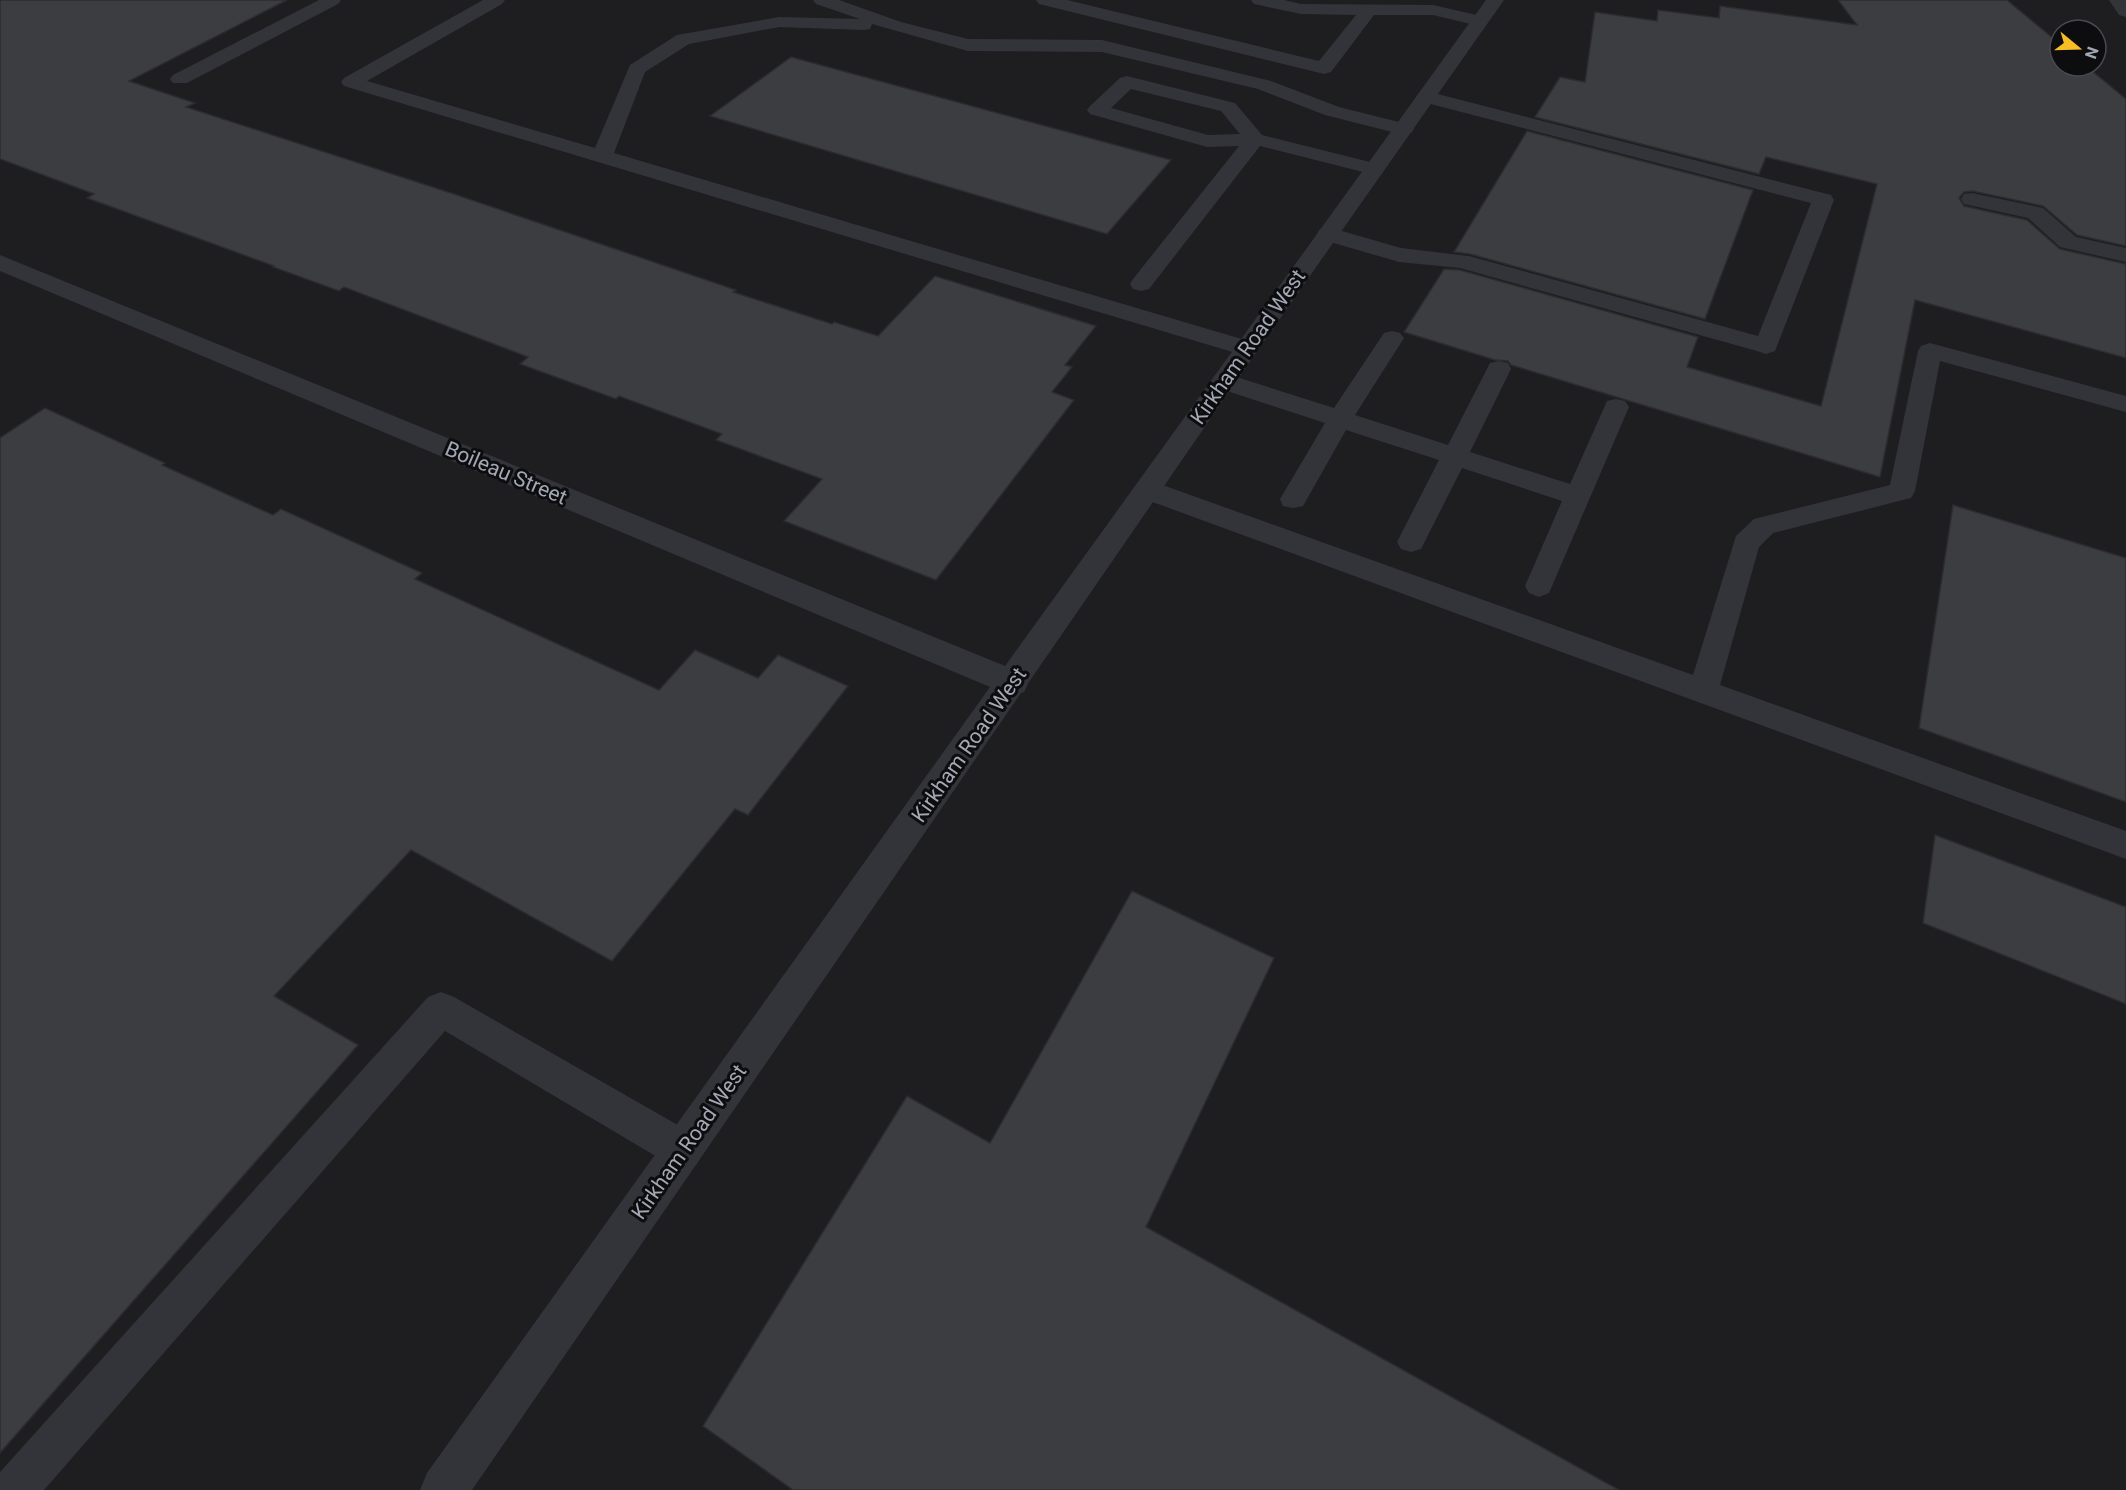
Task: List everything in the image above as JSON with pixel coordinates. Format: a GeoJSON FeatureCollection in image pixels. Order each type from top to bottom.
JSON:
{"type":"FeatureCollection","features":[{"type":"Feature","properties":{"kind":"street"},"geometry":{"type":"LineString","coordinates":[[2118,0],[2126,11]]}},
{"type":"Feature","properties":{"kind":"street","name":"Kirkham Road West"},"geometry":{"type":"LineString","coordinates":[[444,1490],[1246,348],[1487,10]]}},
{"type":"Feature","properties":{"kind":"street","name":"Boileau Street"},"geometry":{"type":"LineString","coordinates":[[0,262],[1012,683]]}},
{"type":"Feature","properties":{"kind":"lane"},"geometry":{"type":"LineString","coordinates":[[180,79],[332,0]]}},
{"type":"Feature","properties":{"kind":"lane"},"geometry":{"type":"LineString","coordinates":[[496,0],[351,82],[1246,348]]}},
{"type":"Feature","properties":{"kind":"lane"},"geometry":{"type":"LineString","coordinates":[[822,0],[895,26],[968,45],[1102,46],[1264,85],[1332,111],[1404,129]]}},
{"type":"Feature","properties":{"kind":"lane"},"geometry":{"type":"LineString","coordinates":[[1045,0],[1324,68],[1369,10]]}},
{"type":"Feature","properties":{"kind":"lane"},"geometry":{"type":"LineString","coordinates":[[1260,0],[1301,9],[1487,10]]}},
{"type":"Feature","properties":{"kind":"lane"},"geometry":{"type":"LineString","coordinates":[[602,157],[637,69],[683,39],[778,22],[895,26]]}},
{"type":"Feature","properties":{"kind":"lane"},"geometry":{"type":"LineString","coordinates":[[1255,139],[1228,107],[1127,82],[1097,110],[1207,141],[1255,139],[1374,169]]}},
{"type":"Feature","properties":{"kind":"lane"},"geometry":{"type":"LineString","coordinates":[[1328,234],[1400,255],[1461,261],[1766,346],[1823,200],[1426,97]]}},
{"type":"Feature","properties":{"kind":"lane"},"geometry":{"type":"LineString","coordinates":[[1141,284],[1255,139]]}},
{"type":"Feature","properties":{"kind":"lane"},"geometry":{"type":"LineString","coordinates":[[1972,199],[2035,213],[2068,242],[2126,255]]}},
{"type":"Feature","properties":{"kind":"lane"},"geometry":{"type":"LineString","coordinates":[[1293,499],[1340,418],[1392,338]]}},
{"type":"Feature","properties":{"kind":"lane"},"geometry":{"type":"LineString","coordinates":[[1703,692],[1746,543],[1764,526],[1902,491],[1929,351],[2126,404]]}},
{"type":"Feature","properties":{"kind":"lane"},"geometry":{"type":"LineString","coordinates":[[1410,542],[1499,369]]}},
{"type":"Feature","properties":{"kind":"lane"},"geometry":{"type":"LineString","coordinates":[[1224,381],[1577,496]]}},
{"type":"Feature","properties":{"kind":"lane"},"geometry":{"type":"LineString","coordinates":[[1539,586],[1616,407]]}},
{"type":"Feature","properties":{"kind":"lane"},"geometry":{"type":"LineString","coordinates":[[1148,490],[2126,845]]}},
{"type":"Feature","properties":{"kind":"lane"},"geometry":{"type":"LineString","coordinates":[[14,1490],[441,1009],[683,1150]]}},
{"type":"Feature","properties":{"kind":"shaded area"},"geometry":{"type":"Polygon","coordinates":[[[0,0],[2126,0],[2126,1490],[0,1490],[0,0]]]}},
{"type":"Feature","properties":{"kind":"building"},"geometry":{"type":"Polygon","coordinates":[[[0,0],[287,0],[129,81],[195,103],[186,107],[451,193],[736,290],[733,292],[832,324],[834,322],[878,336],[935,276],[1096,326],[1065,365],[1072,367],[1052,392],[1074,400],[936,580],[784,521],[822,479],[716,440],[722,434],[619,396],[616,399],[520,364],[528,357],[344,287],[339,291],[87,198],[94,194],[0,159],[0,0]]]}},
{"type":"Feature","properties":{"kind":"building"},"geometry":{"type":"Polygon","coordinates":[[[1838,0],[2007,0],[2048,34],[2048,78],[2101,78],[2126,99],[2126,246],[2077,235],[2043,206],[1972,191],[1964,192],[1959,198],[1964,206],[2027,220],[2060,249],[2126,264],[2126,358],[1915,300],[1880,477],[1511,365],[1508,361],[1495,360],[1404,332],[1444,269],[1460,270],[1698,337],[1687,367],[1821,406],[1877,184],[1766,157],[1759,174],[1535,117],[1560,77],[1585,82],[1595,12],[1657,21],[1658,10],[1719,18],[1720,6],[1857,25],[1838,0]]]}},
{"type":"Feature","properties":{"kind":"building"},"geometry":{"type":"Polygon","coordinates":[[[791,57],[1171,160],[1107,234],[710,116],[791,57]]]}},
{"type":"Feature","properties":{"kind":"building"},"geometry":{"type":"Polygon","coordinates":[[[1527,131],[1753,190],[1705,319],[1470,254],[1454,252],[1527,131]]]}},
{"type":"Feature","properties":{"kind":"building"},"geometry":{"type":"Polygon","coordinates":[[[45,408],[165,463],[162,465],[273,515],[281,509],[422,573],[415,579],[659,690],[695,650],[758,678],[778,655],[848,686],[748,815],[735,809],[612,961],[411,850],[274,996],[358,1045],[0,1453],[0,438],[45,408]]]}},
{"type":"Feature","properties":{"kind":"building"},"geometry":{"type":"Polygon","coordinates":[[[1953,505],[2126,558],[2126,802],[1919,728],[1953,505]]]}},
{"type":"Feature","properties":{"kind":"building"},"geometry":{"type":"Polygon","coordinates":[[[1935,835],[2126,907],[2126,1004],[1923,923],[1935,835]]]}},
{"type":"Feature","properties":{"kind":"building"},"geometry":{"type":"Polygon","coordinates":[[[1132,891],[1274,958],[1146,1227],[1619,1490],[793,1490],[703,1426],[907,1096],[990,1143],[1132,891]]]}}]}
